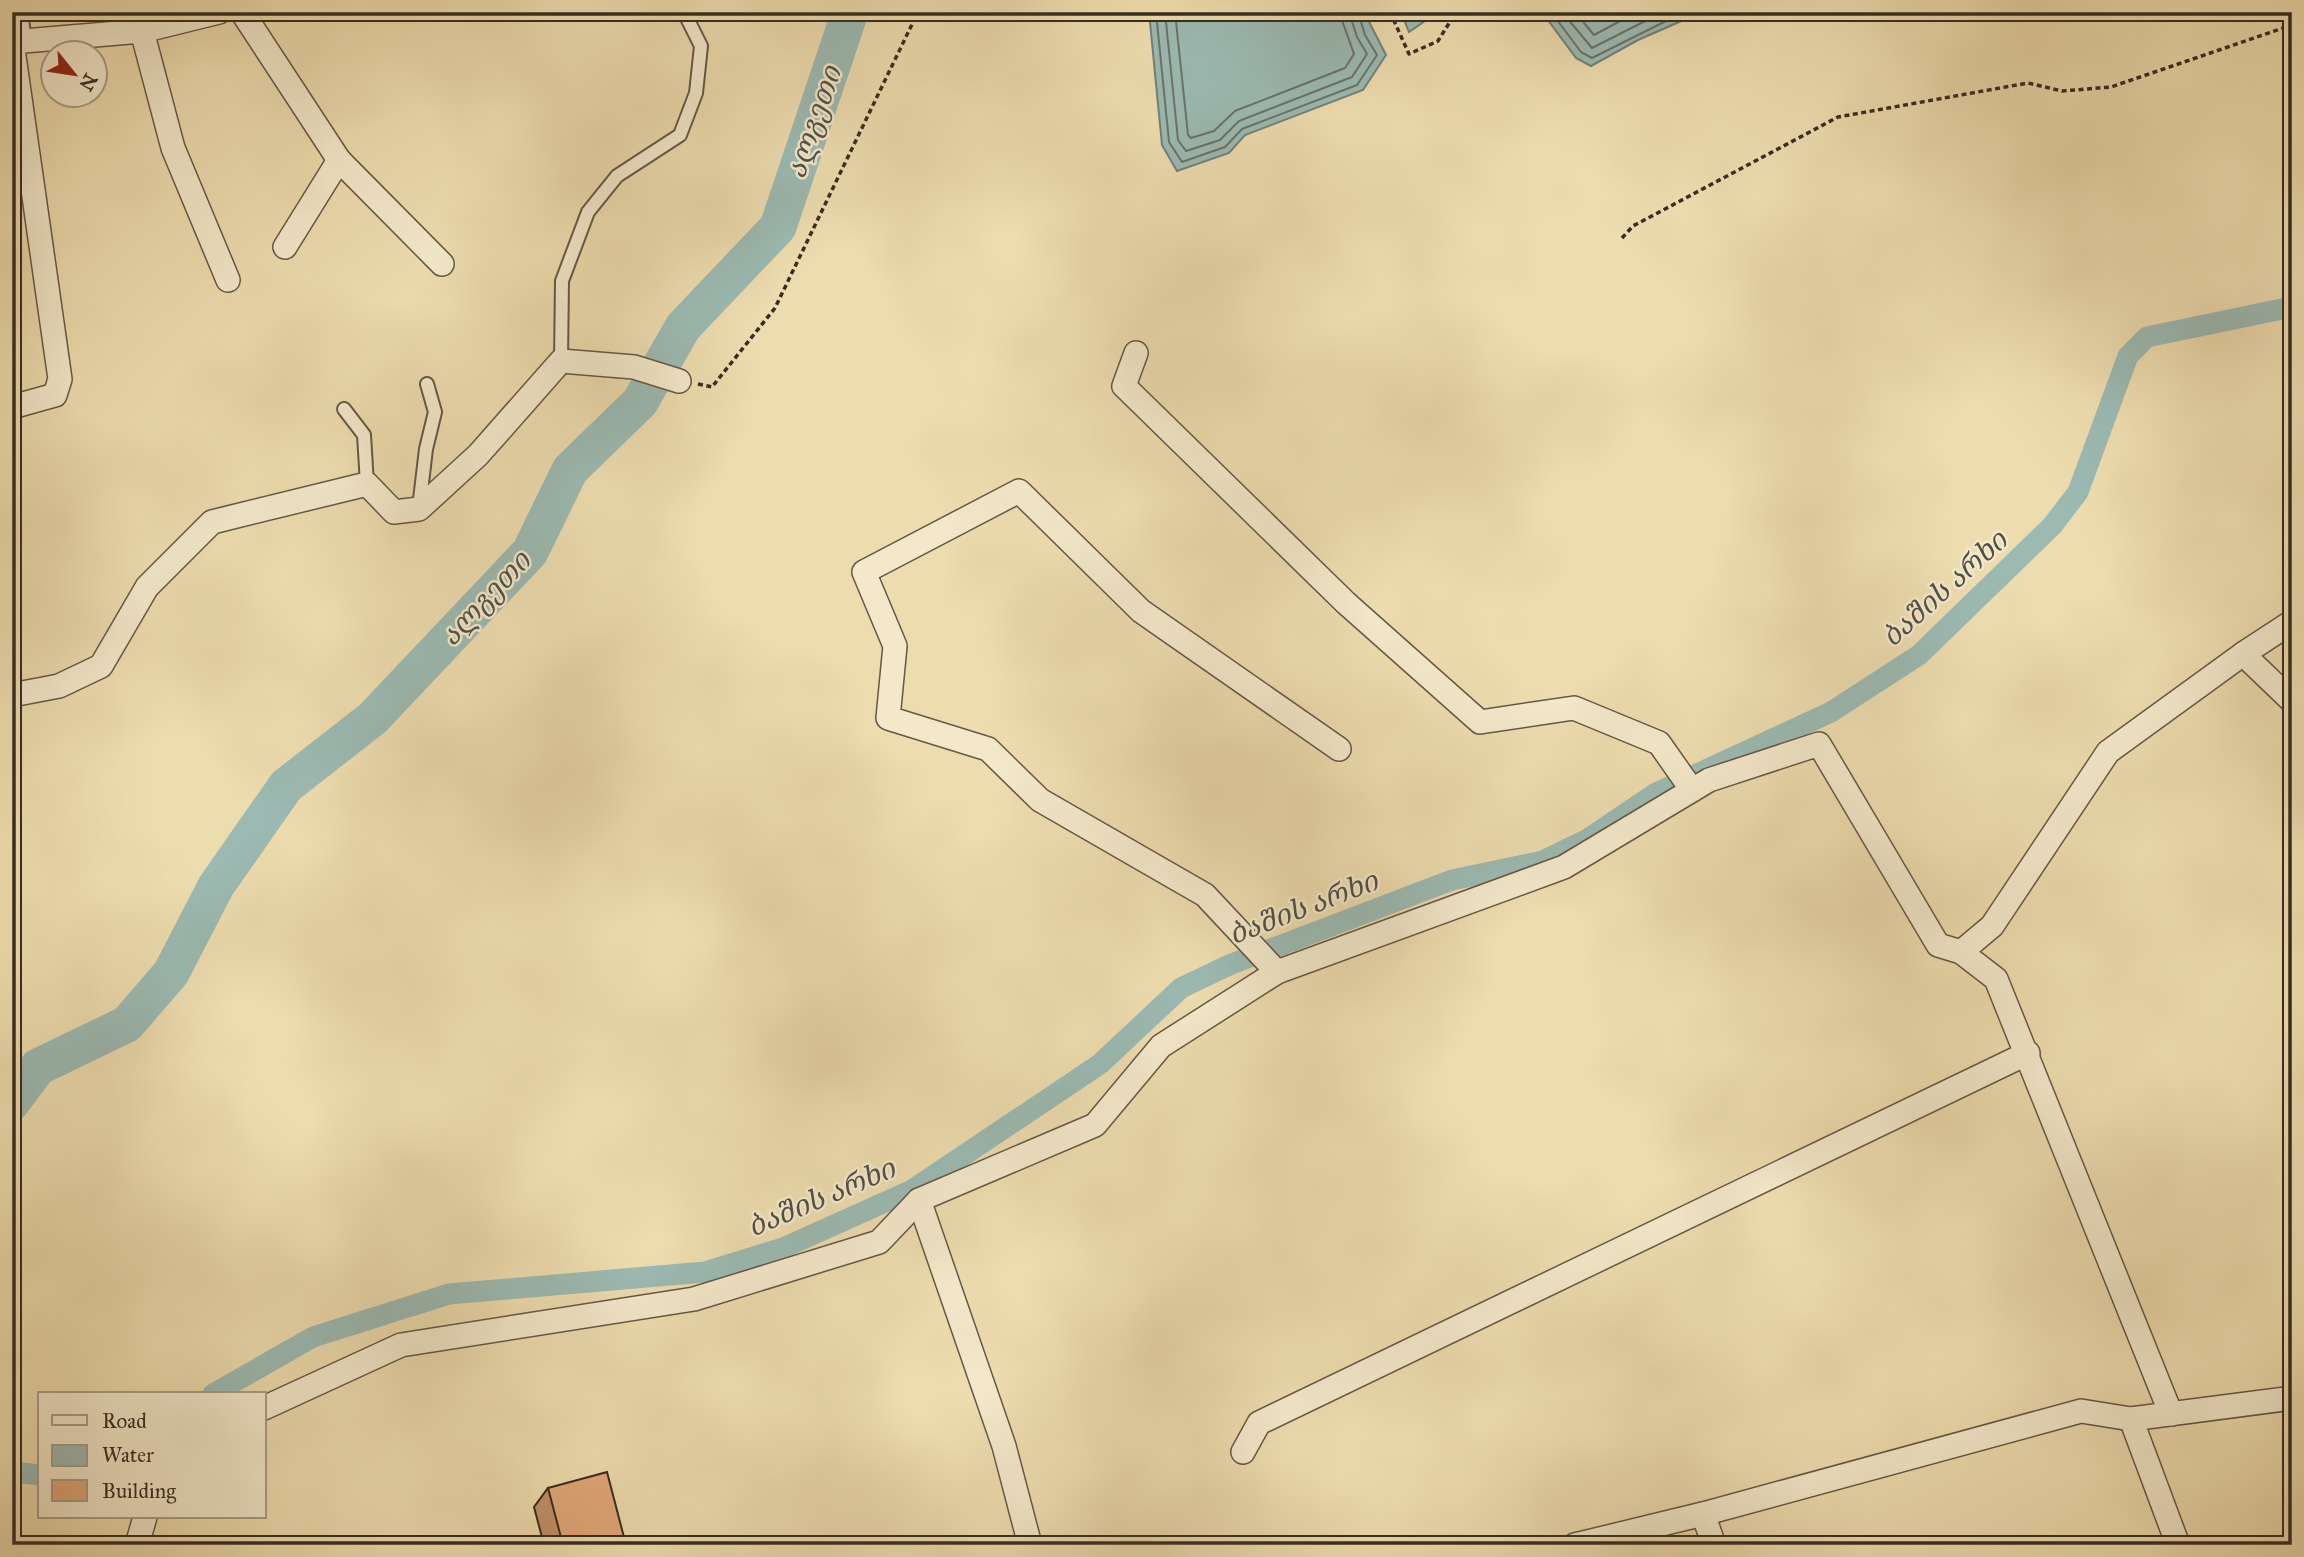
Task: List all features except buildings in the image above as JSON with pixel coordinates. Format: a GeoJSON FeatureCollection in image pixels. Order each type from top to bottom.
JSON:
{"type":"FeatureCollection","features":[{"type":"Feature","properties":{"kind":"street"},"geometry":{"type":"LineString","coordinates":[[12,407],[55,395],[60,379],[17,42],[142,31],[219,12]]}},
{"type":"Feature","properties":{"kind":"street"},"geometry":{"type":"LineString","coordinates":[[242,12],[339,160],[442,264]]}},
{"type":"Feature","properties":{"kind":"street"},"geometry":{"type":"LineString","coordinates":[[142,31],[173,148],[228,280]]}},
{"type":"Feature","properties":{"kind":"street"},"geometry":{"type":"LineString","coordinates":[[285,247],[339,160]]}},
{"type":"Feature","properties":{"kind":"street"},"geometry":{"type":"LineString","coordinates":[[1136,353],[1124,386],[1346,603],[1480,722],[1574,708],[1659,743],[1692,790]]}},
{"type":"Feature","properties":{"kind":"street"},"geometry":{"type":"LineString","coordinates":[[12,695],[59,686],[102,666],[147,587],[212,522],[367,484],[394,512],[419,509],[478,454],[561,361],[634,367],[679,381]]}},
{"type":"Feature","properties":{"kind":"street"},"geometry":{"type":"LineString","coordinates":[[1277,972],[1205,895],[1041,800],[988,749],[888,718],[895,646],[864,572],[1020,491],[1142,611],[1339,749]]}},
{"type":"Feature","properties":{"kind":"street"},"geometry":{"type":"LineString","coordinates":[[1961,952],[1992,926],[2108,752],[2243,654],[2292,622]]}},
{"type":"Feature","properties":{"kind":"street"},"geometry":{"type":"LineString","coordinates":[[2243,654],[2292,701]]}},
{"type":"Feature","properties":{"kind":"street"},"geometry":{"type":"LineString","coordinates":[[266,1407],[401,1345],[694,1299],[879,1242],[919,1200],[1095,1125],[1161,1046],[1277,972],[1564,867],[1709,780],[1819,744],[1938,945],[1961,952],[1996,979],[2028,1053],[2171,1415]]}},
{"type":"Feature","properties":{"kind":"street"},"geometry":{"type":"LineString","coordinates":[[1243,1452],[1259,1423],[2028,1053]]}},
{"type":"Feature","properties":{"kind":"street"},"geometry":{"type":"LineString","coordinates":[[919,1200],[1004,1446],[1030,1545]]}},
{"type":"Feature","properties":{"kind":"street"},"geometry":{"type":"LineString","coordinates":[[1575,1545],[1703,1514],[2081,1411],[2131,1419],[2292,1398]]}},
{"type":"Feature","properties":{"kind":"street"},"geometry":{"type":"LineString","coordinates":[[2131,1419],[2178,1545]]}},
{"type":"Feature","properties":{"kind":"street"},"geometry":{"type":"LineString","coordinates":[[1703,1514],[1714,1545]]}},
{"type":"Feature","properties":{"kind":"street"},"geometry":{"type":"LineString","coordinates":[[137,1545],[145,1518]]}},
{"type":"Feature","properties":{"kind":"lane"},"geometry":{"type":"LineString","coordinates":[[17,42],[21,12]]}},
{"type":"Feature","properties":{"kind":"lane"},"geometry":{"type":"LineString","coordinates":[[561,361],[562,281],[587,212],[617,176],[680,135],[696,93],[701,46],[684,12]]}},
{"type":"Feature","properties":{"kind":"lane"},"geometry":{"type":"LineString","coordinates":[[419,509],[426,449],[435,412],[427,384]]}},
{"type":"Feature","properties":{"kind":"lane"},"geometry":{"type":"LineString","coordinates":[[344,409],[364,435],[367,484]]}},
{"type":"Feature","properties":{"kind":"path"},"geometry":{"type":"LineString","coordinates":[[679,381],[712,387],[775,308],[920,12]]}},
{"type":"Feature","properties":{"kind":"path"},"geometry":{"type":"LineString","coordinates":[[1390,12],[1409,54],[1438,41],[1456,12]]}},
{"type":"Feature","properties":{"kind":"path"},"geometry":{"type":"LineString","coordinates":[[1622,238],[1633,226],[1838,117],[2028,83],[2062,91],[2111,87],[2292,25]]}},
{"type":"Feature","properties":{"kind":"water"},"geometry":{"type":"Polygon","coordinates":[[[1149,12],[1364,12],[1386,55],[1363,90],[1245,135],[1229,153],[1177,171],[1162,145],[1149,12]]]}},
{"type":"Feature","properties":{"kind":"water"},"geometry":{"type":"Polygon","coordinates":[[[1401,12],[1438,12],[1409,32],[1401,12]]]}},
{"type":"Feature","properties":{"kind":"water"},"geometry":{"type":"Polygon","coordinates":[[[1542,12],[1702,12],[1638,40],[1591,66],[1576,58],[1542,12]]]}},
{"type":"Feature","properties":{"kind":"waterway","name":"ალგეთი"},"geometry":{"type":"LineString","coordinates":[[12,1102],[38,1067],[127,1024],[171,973],[216,886],[286,786],[373,718],[530,552],[570,470],[640,402],[683,327],[778,227],[850,12]]}},
{"type":"Feature","properties":{"kind":"waterway","name":"ბაშის არხი"},"geometry":{"type":"LineString","coordinates":[[217,1392],[313,1337],[449,1294],[705,1272],[783,1248],[912,1190],[1100,1064],[1181,988],[1229,965],[1452,880],[1543,861],[1588,839],[1656,793],[1831,712],[1919,655],[2052,526],[2078,492],[2128,356],[2147,337],[2292,307]]}},
{"type":"Feature","properties":{"kind":"waterway","name":"ბაშის არხი"},"geometry":{"type":"LineString","coordinates":[[12,1472],[38,1475]]}}]}
